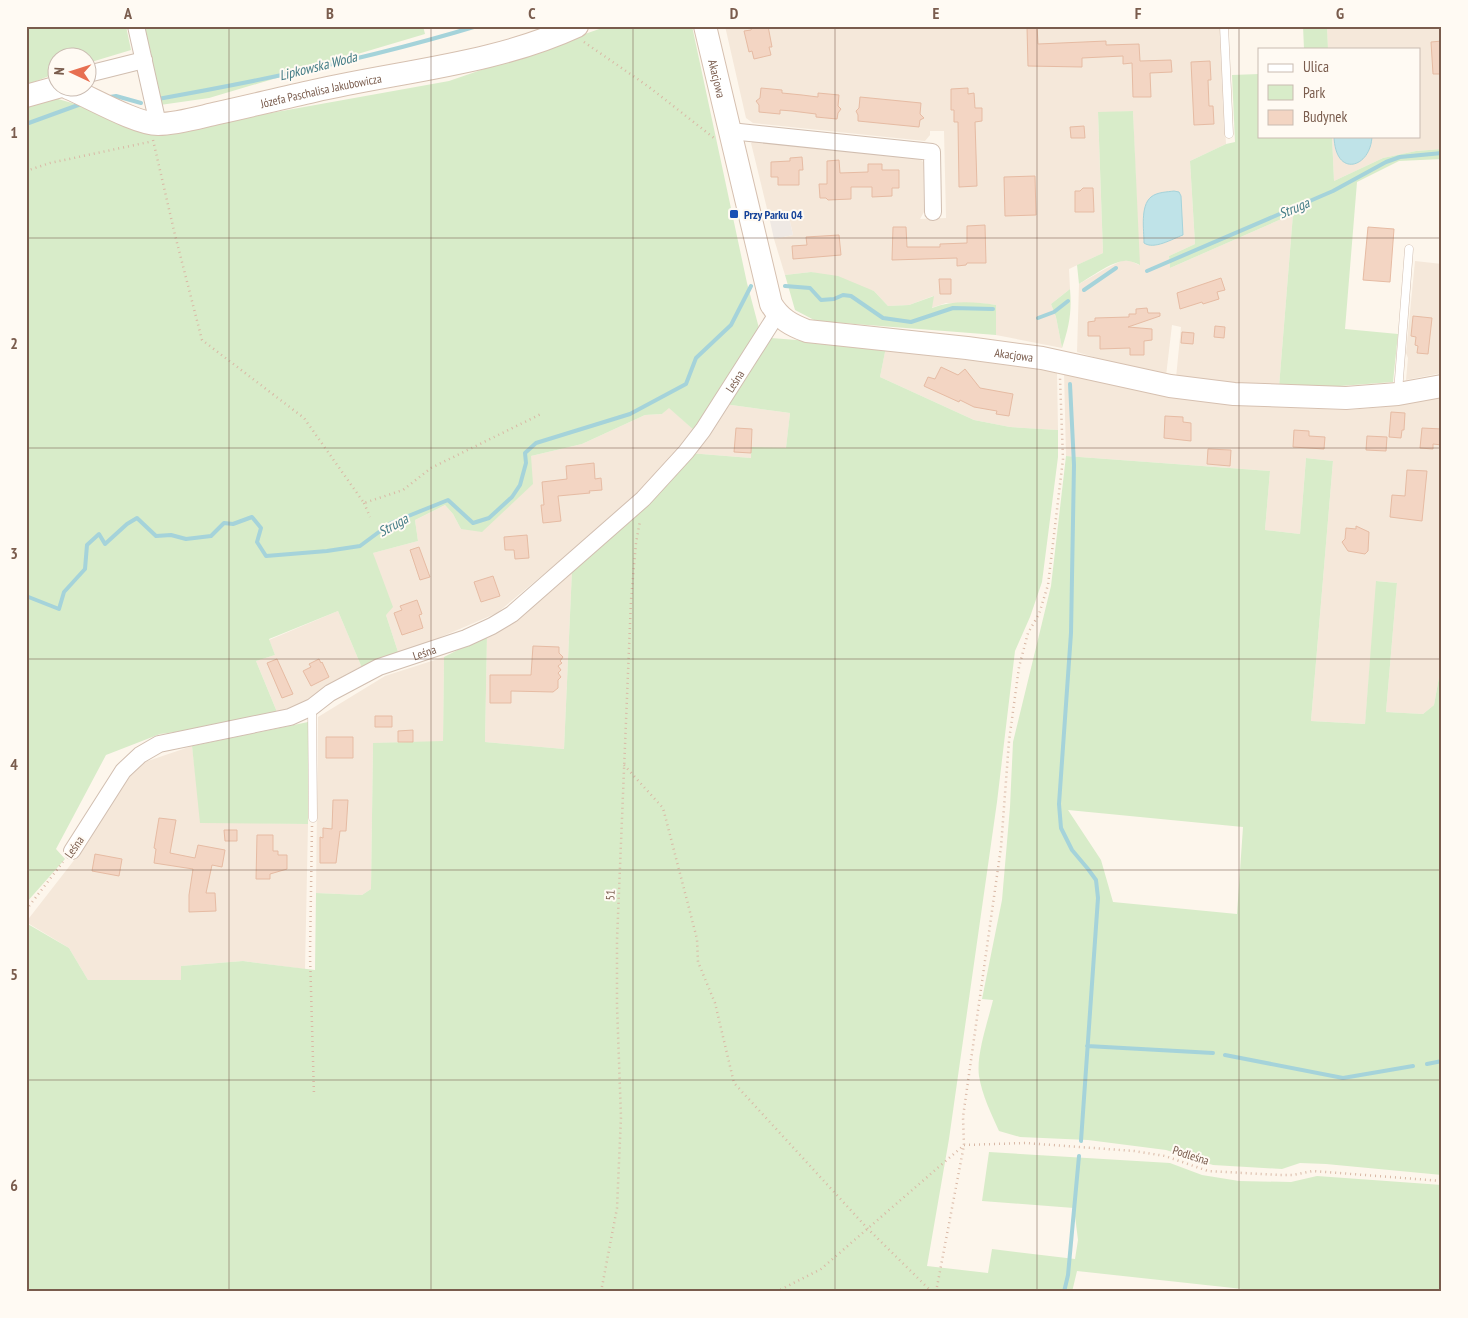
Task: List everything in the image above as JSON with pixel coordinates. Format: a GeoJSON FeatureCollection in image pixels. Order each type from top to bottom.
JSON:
{"type":"FeatureCollection","features":[{"type":"Feature","properties":{"kind":"street"},"geometry":{"type":"LineString","coordinates":[[136,26],[144,60],[155,133]]}},
{"type":"Feature","properties":{"kind":"street","name":"Akacjowa"},"geometry":{"type":"LineString","coordinates":[[705,26],[771,304],[777,314],[790,324],[807,331],[968,348],[1062,362],[1170,386],[1203,391],[1346,398],[1398,394],[1442,386]]}},
{"type":"Feature","properties":{"kind":"street","name":"Józefa Paschalisa Jakubowicza"},"geometry":{"type":"LineString","coordinates":[[98,98],[111,107],[138,120],[155,133],[195,118],[355,82],[503,52],[573,28]]}},
{"type":"Feature","properties":{"kind":"street"},"geometry":{"type":"LineString","coordinates":[[98,78],[144,60]]}},
{"type":"Feature","properties":{"kind":"street"},"geometry":{"type":"LineString","coordinates":[[26,96],[48,90]]}},
{"type":"Feature","properties":{"kind":"street"},"geometry":{"type":"LineString","coordinates":[[732,136],[932,152],[933,212]]}},
{"type":"Feature","properties":{"kind":"street","name":"Leśna"},"geometry":{"type":"LineString","coordinates":[[72,851],[123,771],[140,755],[159,744],[290,718],[312,707],[330,693],[379,666],[437,649],[492,626],[512,614],[643,499],[686,452],[703,430],[777,314]]}},
{"type":"Feature","properties":{"kind":"lane"},"geometry":{"type":"LineString","coordinates":[[1224,26],[1229,134]]}},
{"type":"Feature","properties":{"kind":"lane"},"geometry":{"type":"LineString","coordinates":[[1398,394],[1409,249]]}},
{"type":"Feature","properties":{"kind":"lane"},"geometry":{"type":"LineString","coordinates":[[312,707],[312,818]]}},
{"type":"Feature","properties":{"kind":"path"},"geometry":{"type":"LineString","coordinates":[[573,28],[721,144],[732,136]]}},
{"type":"Feature","properties":{"kind":"path"},"geometry":{"type":"LineString","coordinates":[[26,170],[155,133],[175,235],[202,340],[304,418],[364,503],[370,517]]}},
{"type":"Feature","properties":{"kind":"path"},"geometry":{"type":"LineString","coordinates":[[936,1292],[964,1145],[963,1117],[1001,848],[1009,741],[1019,667],[1028,633],[1039,614],[1048,585],[1063,459],[1060,370],[1062,362]]}},
{"type":"Feature","properties":{"kind":"path"},"geometry":{"type":"LineString","coordinates":[[364,503],[403,490],[431,468],[541,414]]}},
{"type":"Feature","properties":{"kind":"path","name":"51"},"geometry":{"type":"LineString","coordinates":[[601,1292],[617,1208],[621,1117],[616,1006],[617,940],[631,600],[636,543],[643,499]]}},
{"type":"Feature","properties":{"kind":"path"},"geometry":{"type":"LineString","coordinates":[[624,765],[663,808],[697,939],[698,962],[715,1003],[734,1083],[868,1229],[932,1292]]}},
{"type":"Feature","properties":{"kind":"path"},"geometry":{"type":"LineString","coordinates":[[312,818],[310,955],[314,1095]]}},
{"type":"Feature","properties":{"kind":"path","name":"Leśna"},"geometry":{"type":"LineString","coordinates":[[26,910],[72,851]]}},
{"type":"Feature","properties":{"kind":"path","name":"Podleśna"},"geometry":{"type":"LineString","coordinates":[[964,1145],[1025,1143],[1134,1151],[1165,1156],[1208,1171],[1293,1175],[1312,1171],[1442,1181]]}},
{"type":"Feature","properties":{"kind":"path"},"geometry":{"type":"LineString","coordinates":[[776,1292],[821,1269],[964,1145]]}},
{"type":"Feature","properties":{"kind":"shaded area"},"geometry":{"type":"Polygon","coordinates":[[[725,26],[1220,26],[1226,144],[1190,161],[1195,244],[1169,256],[1170,268],[1293,214],[1279,387],[1176,378],[1181,327],[1172,325],[1166,376],[1123,366],[1077,352],[1079,284],[1123,260],[1139,265],[1133,111],[1098,113],[1103,253],[1069,269],[1070,289],[1051,304],[1056,317],[1062,348],[996,335],[996,305],[946,303],[931,308],[933,296],[909,305],[888,306],[874,291],[811,272],[785,275],[774,239],[793,235],[789,217],[770,221],[751,143],[755,140],[917,155],[923,162],[924,212],[920,219],[946,218],[944,131],[930,131],[930,135],[925,141],[753,123],[746,118],[725,26]]]}},
{"type":"Feature","properties":{"kind":"shaded area"},"geometry":{"type":"Polygon","coordinates":[[[1327,26],[1442,26],[1442,149],[1416,151],[1383,158],[1334,181],[1332,138],[1420,138],[1420,48],[1328,48],[1327,26]]]}},
{"type":"Feature","properties":{"kind":"shaded area"},"geometry":{"type":"Polygon","coordinates":[[[789,217],[793,235],[774,239],[770,221],[789,217]]]}},
{"type":"Feature","properties":{"kind":"shaded area"},"geometry":{"type":"Polygon","coordinates":[[[1415,261],[1442,264],[1442,373],[1406,380],[1408,358],[1406,353],[1415,261]]]}},
{"type":"Feature","properties":{"kind":"shaded area"},"geometry":{"type":"Polygon","coordinates":[[[886,347],[1057,371],[1058,430],[1010,427],[974,420],[880,377],[886,347]]]}},
{"type":"Feature","properties":{"kind":"shaded area"},"geometry":{"type":"Polygon","coordinates":[[[1064,372],[1274,407],[1348,410],[1382,407],[1442,395],[1442,661],[1434,705],[1423,714],[1386,712],[1397,583],[1377,581],[1365,724],[1311,721],[1333,461],[1306,458],[1300,534],[1265,530],[1270,471],[1066,456],[1064,372]]]}},
{"type":"Feature","properties":{"kind":"shaded area"},"geometry":{"type":"Polygon","coordinates":[[[724,404],[790,413],[786,449],[752,447],[751,458],[689,453],[724,404]]]}},
{"type":"Feature","properties":{"kind":"shaded area"},"geometry":{"type":"Polygon","coordinates":[[[669,407],[696,432],[645,490],[497,613],[399,655],[386,615],[373,553],[418,541],[415,520],[445,505],[453,514],[461,529],[531,456],[582,444],[645,415],[662,414],[669,407]]]}},
{"type":"Feature","properties":{"kind":"shaded area"},"geometry":{"type":"Polygon","coordinates":[[[572,570],[564,749],[485,742],[487,635],[572,570]]]}},
{"type":"Feature","properties":{"kind":"shaded area"},"geometry":{"type":"Polygon","coordinates":[[[338,611],[362,668],[292,710],[277,712],[256,661],[275,655],[269,640],[338,611]]]}},
{"type":"Feature","properties":{"kind":"shaded area"},"geometry":{"type":"Polygon","coordinates":[[[444,657],[443,742],[373,743],[371,889],[362,895],[316,893],[318,717],[385,676],[444,657]]]}},
{"type":"Feature","properties":{"kind":"shaded area"},"geometry":{"type":"Polygon","coordinates":[[[192,746],[201,822],[308,824],[305,969],[243,961],[181,966],[181,980],[88,980],[69,948],[26,922],[82,850],[133,766],[192,746]]]}},
{"type":"Feature","properties":{"kind":"green space"},"geometry":{"type":"Polygon","coordinates":[[[26,26],[126,26],[131,50],[98,60],[98,48],[48,48],[48,76],[26,85],[26,26]]]}},
{"type":"Feature","properties":{"kind":"green space"},"geometry":{"type":"Polygon","coordinates":[[[142,26],[423,26],[425,34],[209,98],[160,105],[142,26]]]}},
{"type":"Feature","properties":{"kind":"green space"},"geometry":{"type":"Polygon","coordinates":[[[608,26],[692,26],[747,283],[760,332],[696,432],[669,408],[662,414],[645,415],[582,444],[531,456],[533,484],[482,532],[461,529],[453,514],[445,505],[415,520],[418,541],[373,553],[393,607],[386,615],[399,655],[362,668],[338,611],[269,639],[275,655],[256,661],[277,712],[229,725],[160,734],[106,755],[56,849],[65,859],[26,903],[26,105],[48,98],[54,98],[72,103],[127,126],[164,132],[449,81],[608,26]]]}},
{"type":"Feature","properties":{"kind":"green space"},"geometry":{"type":"Polygon","coordinates":[[[1303,26],[1327,26],[1328,48],[1304,48],[1303,26]]]}},
{"type":"Feature","properties":{"kind":"green space"},"geometry":{"type":"Polygon","coordinates":[[[1258,74],[1258,138],[1332,138],[1334,181],[1383,158],[1416,151],[1442,149],[1442,159],[1399,161],[1357,182],[1345,329],[1398,334],[1393,382],[1340,386],[1279,387],[1293,214],[1170,268],[1169,256],[1195,244],[1190,161],[1226,144],[1235,142],[1232,75],[1258,74]]]}},
{"type":"Feature","properties":{"kind":"green space"},"geometry":{"type":"Polygon","coordinates":[[[1133,111],[1140,265],[1128,261],[1119,262],[1079,284],[1077,265],[1103,253],[1098,112],[1133,111]]]}},
{"type":"Feature","properties":{"kind":"green space"},"geometry":{"type":"Polygon","coordinates":[[[811,272],[838,276],[874,291],[888,306],[909,305],[934,296],[932,308],[956,303],[996,305],[996,335],[816,321],[795,310],[785,275],[811,272]]]}},
{"type":"Feature","properties":{"kind":"green space"},"geometry":{"type":"Polygon","coordinates":[[[1070,289],[1071,305],[1062,348],[1056,317],[1051,304],[1070,289]]]}},
{"type":"Feature","properties":{"kind":"green space"},"geometry":{"type":"Polygon","coordinates":[[[771,338],[886,347],[880,377],[974,420],[1010,427],[1058,430],[1058,457],[1042,582],[1030,617],[1015,651],[997,802],[949,1139],[927,1266],[988,1273],[992,1249],[1075,1259],[1078,1240],[1074,1208],[982,1201],[989,1152],[1170,1163],[1202,1175],[1239,1181],[1291,1182],[1317,1176],[1442,1185],[1442,1292],[1270,1292],[1077,1271],[1072,1292],[26,1292],[26,923],[69,948],[88,980],[181,980],[181,966],[243,961],[315,970],[316,893],[362,895],[371,889],[373,743],[443,741],[444,657],[487,635],[485,742],[564,749],[572,570],[689,453],[751,458],[751,447],[786,448],[790,413],[724,404],[771,338]]]}},
{"type":"Feature","properties":{"kind":"green space"},"geometry":{"type":"Polygon","coordinates":[[[1066,456],[1270,471],[1265,530],[1300,534],[1306,458],[1333,461],[1311,721],[1365,724],[1376,581],[1397,583],[1386,712],[1423,714],[1434,705],[1442,661],[1442,1175],[1326,1164],[1300,1163],[1282,1169],[1213,1165],[1166,1150],[1088,1140],[1020,1137],[999,1131],[990,1111],[979,1076],[979,1058],[993,1000],[982,999],[1002,900],[1010,807],[1013,742],[1051,586],[1066,456]],[[1068,810],[1101,860],[1113,902],[1237,914],[1243,827],[1068,810]]]}},
{"type":"Feature","properties":{"kind":"green space"},"geometry":{"type":"Polygon","coordinates":[[[308,722],[308,824],[200,823],[192,746],[308,722]]]}},
{"type":"Feature","properties":{"kind":"water"},"geometry":{"type":"Polygon","coordinates":[[[1334,138],[1372,138],[1366,156],[1353,164],[1346,163],[1340,159],[1334,138]]]}},
{"type":"Feature","properties":{"kind":"water"},"geometry":{"type":"Polygon","coordinates":[[[1179,192],[1181,196],[1183,235],[1158,245],[1144,243],[1143,218],[1145,206],[1151,197],[1156,194],[1179,192]]]}},
{"type":"Feature","properties":{"kind":"building"},"geometry":{"type":"Polygon","coordinates":[[[753,26],[758,28],[768,26],[772,47],[769,47],[771,55],[754,59],[752,51],[749,52],[744,31],[751,30],[753,26]]]}},
{"type":"Feature","properties":{"kind":"building"},"geometry":{"type":"Polygon","coordinates":[[[1037,26],[1038,44],[1106,41],[1106,45],[1139,44],[1140,61],[1171,60],[1172,72],[1150,73],[1151,97],[1133,97],[1132,63],[1123,64],[1123,56],[1082,58],[1082,67],[1028,66],[1027,27],[1037,26]]]}},
{"type":"Feature","properties":{"kind":"building"},"geometry":{"type":"Polygon","coordinates":[[[1442,41],[1442,74],[1433,74],[1431,42],[1442,41]]]}},
{"type":"Feature","properties":{"kind":"building"},"geometry":{"type":"Polygon","coordinates":[[[1210,61],[1211,80],[1208,80],[1209,106],[1213,106],[1214,124],[1194,125],[1191,62],[1210,61]]]}},
{"type":"Feature","properties":{"kind":"building"},"geometry":{"type":"Polygon","coordinates":[[[761,88],[782,90],[782,93],[818,97],[818,93],[839,95],[838,106],[841,109],[837,119],[816,117],[816,114],[792,111],[780,110],[780,114],[759,112],[759,105],[756,101],[760,98],[761,88]]]}},
{"type":"Feature","properties":{"kind":"building"},"geometry":{"type":"Polygon","coordinates":[[[968,88],[968,94],[974,93],[975,108],[982,108],[982,121],[975,122],[977,186],[959,187],[958,122],[954,122],[954,110],[951,110],[951,89],[968,88]]]}},
{"type":"Feature","properties":{"kind":"building"},"geometry":{"type":"Polygon","coordinates":[[[860,97],[921,103],[920,114],[924,118],[920,120],[919,127],[858,121],[856,111],[859,108],[860,97]]]}},
{"type":"Feature","properties":{"kind":"building"},"geometry":{"type":"Polygon","coordinates":[[[1084,126],[1085,138],[1071,138],[1070,127],[1084,126]]]}},
{"type":"Feature","properties":{"kind":"building"},"geometry":{"type":"Polygon","coordinates":[[[802,157],[803,170],[799,170],[799,185],[778,185],[778,177],[771,177],[771,162],[790,161],[790,158],[802,157]]]}},
{"type":"Feature","properties":{"kind":"building"},"geometry":{"type":"Polygon","coordinates":[[[839,160],[840,173],[868,172],[868,164],[882,164],[882,170],[899,170],[899,188],[892,188],[892,196],[872,197],[872,187],[851,187],[851,199],[828,200],[820,198],[819,184],[827,184],[827,161],[839,160]]]}},
{"type":"Feature","properties":{"kind":"building"},"geometry":{"type":"Polygon","coordinates":[[[1035,176],[1036,215],[1005,216],[1004,177],[1035,176]]]}},
{"type":"Feature","properties":{"kind":"building"},"geometry":{"type":"Polygon","coordinates":[[[1083,188],[1093,188],[1094,212],[1075,212],[1075,191],[1080,191],[1083,188]]]}},
{"type":"Feature","properties":{"kind":"building"},"geometry":{"type":"Polygon","coordinates":[[[985,225],[986,263],[967,263],[966,265],[957,266],[957,258],[892,260],[893,227],[906,227],[907,247],[940,247],[940,244],[967,243],[967,226],[985,225]]]}},
{"type":"Feature","properties":{"kind":"building"},"geometry":{"type":"Polygon","coordinates":[[[1368,227],[1394,229],[1390,282],[1363,280],[1368,227]]]}},
{"type":"Feature","properties":{"kind":"building"},"geometry":{"type":"Polygon","coordinates":[[[839,235],[841,255],[793,259],[792,246],[807,245],[806,237],[839,235]]]}},
{"type":"Feature","properties":{"kind":"building"},"geometry":{"type":"Polygon","coordinates":[[[1221,278],[1225,290],[1217,292],[1219,299],[1180,309],[1177,293],[1221,278]]]}},
{"type":"Feature","properties":{"kind":"building"},"geometry":{"type":"Polygon","coordinates":[[[939,279],[951,279],[951,294],[940,294],[939,279]]]}},
{"type":"Feature","properties":{"kind":"building"},"geometry":{"type":"Polygon","coordinates":[[[1147,308],[1148,313],[1160,313],[1160,316],[1128,327],[1152,329],[1152,340],[1144,341],[1144,355],[1130,355],[1130,348],[1100,349],[1100,336],[1088,336],[1088,322],[1095,321],[1095,318],[1129,317],[1129,314],[1136,314],[1136,309],[1147,308]]]}},
{"type":"Feature","properties":{"kind":"building"},"geometry":{"type":"Polygon","coordinates":[[[1413,316],[1432,318],[1428,354],[1417,353],[1416,337],[1411,336],[1413,316]]]}},
{"type":"Feature","properties":{"kind":"building"},"geometry":{"type":"Polygon","coordinates":[[[1215,326],[1225,327],[1224,338],[1214,337],[1215,326]]]}},
{"type":"Feature","properties":{"kind":"building"},"geometry":{"type":"Polygon","coordinates":[[[1182,332],[1194,333],[1193,344],[1181,343],[1182,332]]]}},
{"type":"Feature","properties":{"kind":"building"},"geometry":{"type":"Polygon","coordinates":[[[941,367],[958,375],[965,369],[980,388],[1013,394],[1009,416],[996,414],[997,411],[974,407],[960,400],[959,402],[924,386],[928,377],[935,379],[941,367]]]}},
{"type":"Feature","properties":{"kind":"building"},"geometry":{"type":"Polygon","coordinates":[[[1391,412],[1405,413],[1404,430],[1402,430],[1401,438],[1389,437],[1391,412]]]}},
{"type":"Feature","properties":{"kind":"building"},"geometry":{"type":"Polygon","coordinates":[[[1165,416],[1183,417],[1183,422],[1191,423],[1191,441],[1164,438],[1165,416]]]}},
{"type":"Feature","properties":{"kind":"building"},"geometry":{"type":"Polygon","coordinates":[[[736,428],[752,429],[751,453],[734,452],[736,428]]]}},
{"type":"Feature","properties":{"kind":"building"},"geometry":{"type":"Polygon","coordinates":[[[1422,428],[1442,429],[1442,445],[1433,444],[1433,449],[1420,448],[1422,428]]]}},
{"type":"Feature","properties":{"kind":"building"},"geometry":{"type":"Polygon","coordinates":[[[1294,430],[1309,431],[1309,436],[1325,437],[1324,449],[1293,447],[1294,430]]]}},
{"type":"Feature","properties":{"kind":"building"},"geometry":{"type":"Polygon","coordinates":[[[1367,436],[1387,437],[1386,451],[1366,450],[1367,436]]]}},
{"type":"Feature","properties":{"kind":"building"},"geometry":{"type":"Polygon","coordinates":[[[1208,449],[1231,450],[1230,466],[1207,464],[1208,449]]]}},
{"type":"Feature","properties":{"kind":"building"},"geometry":{"type":"Polygon","coordinates":[[[594,463],[595,479],[601,478],[602,490],[558,496],[561,521],[543,523],[541,505],[544,505],[542,482],[567,479],[566,466],[594,463]]]}},
{"type":"Feature","properties":{"kind":"building"},"geometry":{"type":"Polygon","coordinates":[[[1407,470],[1427,471],[1422,521],[1390,517],[1392,495],[1405,496],[1407,470]]]}},
{"type":"Feature","properties":{"kind":"building"},"geometry":{"type":"Polygon","coordinates":[[[1356,526],[1369,532],[1368,551],[1365,554],[1348,551],[1342,542],[1345,539],[1346,528],[1356,529],[1356,526]]]}},
{"type":"Feature","properties":{"kind":"building"},"geometry":{"type":"Polygon","coordinates":[[[527,535],[529,558],[515,559],[514,550],[505,550],[504,537],[527,535]]]}},
{"type":"Feature","properties":{"kind":"building"},"geometry":{"type":"Polygon","coordinates":[[[419,547],[430,577],[420,580],[410,550],[419,547]]]}},
{"type":"Feature","properties":{"kind":"building"},"geometry":{"type":"Polygon","coordinates":[[[493,576],[500,596],[481,602],[474,582],[493,576]]]}},
{"type":"Feature","properties":{"kind":"building"},"geometry":{"type":"Polygon","coordinates":[[[417,600],[422,614],[419,615],[423,628],[402,635],[394,613],[402,610],[400,606],[417,600]]]}},
{"type":"Feature","properties":{"kind":"building"},"geometry":{"type":"Polygon","coordinates":[[[533,646],[559,647],[559,653],[563,657],[560,661],[562,663],[558,666],[561,670],[558,673],[561,677],[558,680],[558,688],[553,692],[511,691],[511,703],[490,703],[490,675],[531,675],[533,646]]]}},
{"type":"Feature","properties":{"kind":"building"},"geometry":{"type":"Polygon","coordinates":[[[277,659],[293,694],[282,698],[267,663],[277,659]]]}},
{"type":"Feature","properties":{"kind":"building"},"geometry":{"type":"Polygon","coordinates":[[[319,659],[329,677],[311,686],[303,671],[311,667],[309,664],[319,659]]]}},
{"type":"Feature","properties":{"kind":"building"},"geometry":{"type":"Polygon","coordinates":[[[375,716],[392,716],[392,727],[375,727],[375,716]]]}},
{"type":"Feature","properties":{"kind":"building"},"geometry":{"type":"Polygon","coordinates":[[[413,730],[413,742],[398,742],[398,731],[413,730]]]}},
{"type":"Feature","properties":{"kind":"building"},"geometry":{"type":"Polygon","coordinates":[[[326,737],[353,737],[353,758],[326,758],[326,737]]]}},
{"type":"Feature","properties":{"kind":"building"},"geometry":{"type":"Polygon","coordinates":[[[333,800],[348,800],[346,831],[340,831],[336,863],[320,863],[320,837],[323,838],[323,828],[332,829],[333,800]]]}},
{"type":"Feature","properties":{"kind":"building"},"geometry":{"type":"Polygon","coordinates":[[[159,818],[176,820],[170,853],[195,858],[198,845],[225,850],[222,867],[212,865],[206,893],[215,893],[216,911],[189,912],[189,895],[193,869],[154,863],[156,849],[154,848],[159,818]]]}},
{"type":"Feature","properties":{"kind":"building"},"geometry":{"type":"Polygon","coordinates":[[[224,830],[237,830],[237,841],[225,841],[224,830]]]}},
{"type":"Feature","properties":{"kind":"building"},"geometry":{"type":"Polygon","coordinates":[[[257,835],[273,835],[273,851],[278,851],[278,855],[287,855],[287,869],[270,874],[270,879],[256,879],[257,835]]]}},
{"type":"Feature","properties":{"kind":"building"},"geometry":{"type":"Polygon","coordinates":[[[95,854],[122,859],[119,876],[92,871],[95,854]]]}},
{"type":"Feature","properties":{"kind":"waterway","name":"Lipkowska Woda"},"geometry":{"type":"LineString","coordinates":[[158,99],[318,67],[438,38],[477,26]]}},
{"type":"Feature","properties":{"kind":"waterway","name":"Lipkowska Woda"},"geometry":{"type":"LineString","coordinates":[[110,97],[116,96],[141,103]]}},
{"type":"Feature","properties":{"kind":"waterway","name":"Lipkowska Woda"},"geometry":{"type":"LineString","coordinates":[[26,124],[81,104]]}},
{"type":"Feature","properties":{"kind":"waterway","name":"Struga"},"geometry":{"type":"LineString","coordinates":[[1147,271],[1333,191],[1386,162],[1400,157],[1442,153]]}},
{"type":"Feature","properties":{"kind":"waterway","name":"Struga"},"geometry":{"type":"LineString","coordinates":[[1084,290],[1116,268]]}},
{"type":"Feature","properties":{"kind":"waterway","name":"Struga"},"geometry":{"type":"LineString","coordinates":[[26,596],[59,609],[64,592],[85,569],[87,545],[99,534],[105,544],[127,524],[137,518],[156,536],[171,535],[186,539],[211,536],[224,523],[233,524],[252,517],[261,528],[257,542],[266,556],[360,546],[391,523],[448,500],[473,523],[489,518],[512,497],[520,485],[526,463],[525,453],[536,443],[630,414],[686,384],[696,358],[731,325],[751,286]]}},
{"type":"Feature","properties":{"kind":"waterway","name":"Struga"},"geometry":{"type":"LineString","coordinates":[[785,286],[810,288],[821,300],[834,299],[843,295],[851,296],[883,318],[911,322],[953,308],[993,309]]}},
{"type":"Feature","properties":{"kind":"waterway","name":"Struga"},"geometry":{"type":"LineString","coordinates":[[1038,318],[1054,312],[1068,301]]}},
{"type":"Feature","properties":{"kind":"waterway"},"geometry":{"type":"LineString","coordinates":[[1070,384],[1074,465],[1071,633],[1059,804],[1061,828],[1072,850],[1096,880],[1098,898],[1081,1141]]}},
{"type":"Feature","properties":{"kind":"waterway"},"geometry":{"type":"LineString","coordinates":[[1087,1046],[1213,1053]]}},
{"type":"Feature","properties":{"kind":"waterway"},"geometry":{"type":"LineString","coordinates":[[1225,1055],[1343,1078],[1413,1066]]}},
{"type":"Feature","properties":{"kind":"waterway"},"geometry":{"type":"LineString","coordinates":[[1427,1064],[1442,1061]]}},
{"type":"Feature","properties":{"kind":"waterway"},"geometry":{"type":"LineString","coordinates":[[1064,1292],[1068,1275],[1079,1156]]}},
{"type":"Feature","properties":{"kind":"place","name":"Przy Parku 04"},"geometry":{"type":"Point","coordinates":[734,214]}}]}
